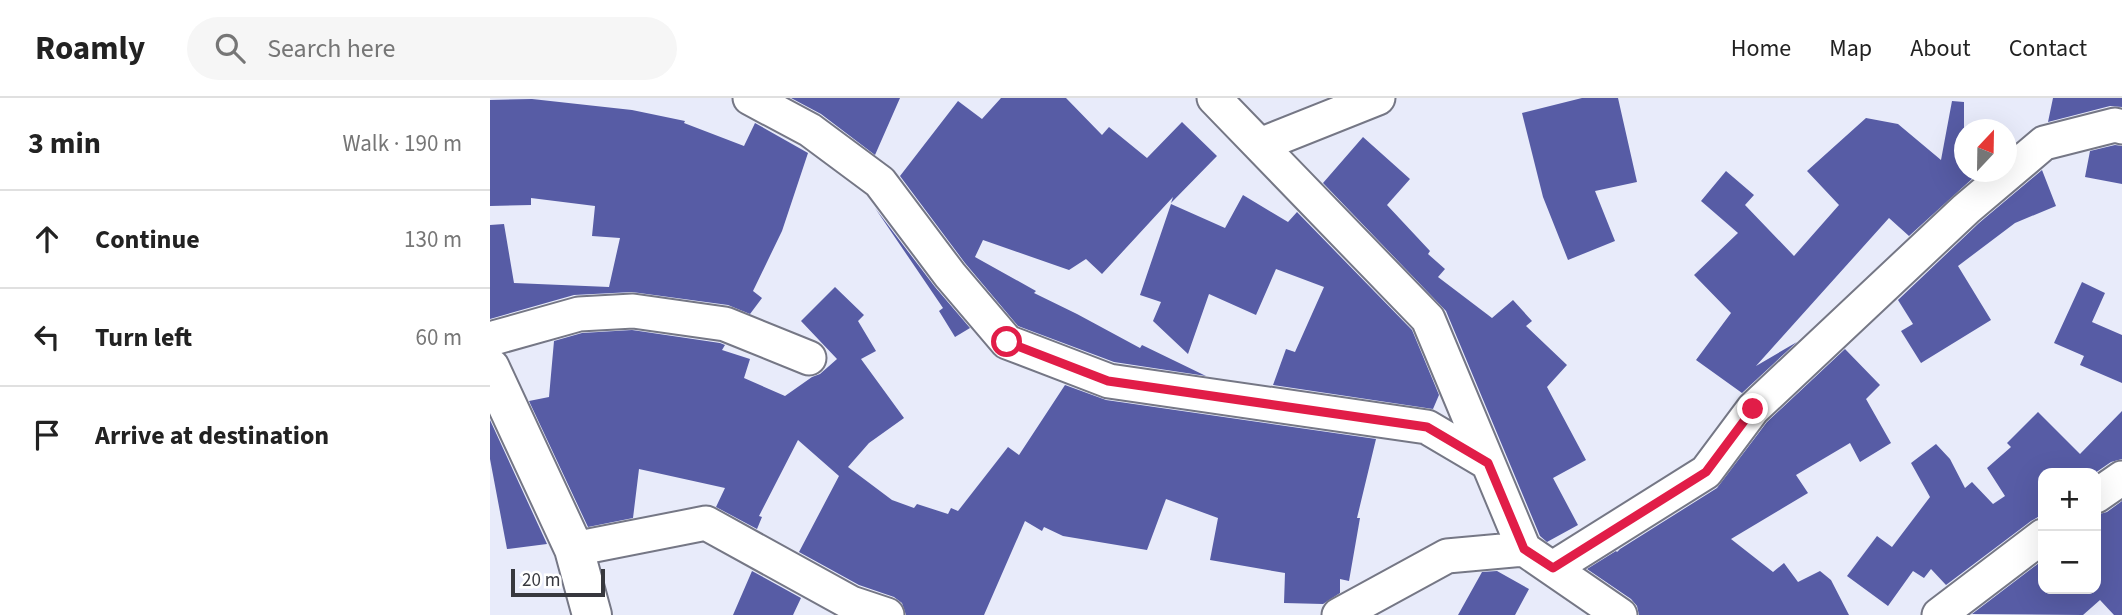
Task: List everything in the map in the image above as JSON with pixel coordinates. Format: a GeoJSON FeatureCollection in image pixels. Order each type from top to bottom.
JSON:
{"type":"FeatureCollection","features":[{"type":"Feature","properties":{"kind":"street"},"geometry":{"type":"LineString","coordinates":[[750,98],[810,130],[880,182],[950,275],[1007,342],[1108,381],[1427,427],[1488,463]]}},
{"type":"Feature","properties":{"kind":"street"},"geometry":{"type":"LineString","coordinates":[[1214,98],[1428,319],[1524,549],[1620,615]]}},
{"type":"Feature","properties":{"kind":"street"},"geometry":{"type":"LineString","coordinates":[[1260,145],[1378,98]]}},
{"type":"Feature","properties":{"kind":"street"},"geometry":{"type":"LineString","coordinates":[[1553,568],[1706,472],[1753,409],[1966,209],[2044,143],[2115,125],[2122,127]]}},
{"type":"Feature","properties":{"kind":"street"},"geometry":{"type":"LineString","coordinates":[[490,339],[579,314],[633,311],[725,324],[808,358]]}},
{"type":"Feature","properties":{"kind":"street"},"geometry":{"type":"LineString","coordinates":[[490,368],[574,549],[593,615]]}},
{"type":"Feature","properties":{"kind":"street"},"geometry":{"type":"LineString","coordinates":[[2101,493],[2122,478]]}},
{"type":"Feature","properties":{"kind":"street"},"geometry":{"type":"LineString","coordinates":[[574,549],[706,523],[851,604],[887,615]]}},
{"type":"Feature","properties":{"kind":"street"},"geometry":{"type":"LineString","coordinates":[[1940,615],[2038,540]]}},
{"type":"Feature","properties":{"kind":"street"},"geometry":{"type":"LineString","coordinates":[[1339,615],[1447,556],[1524,549]]}},
{"type":"Feature","properties":{"kind":"building"},"geometry":{"type":"Polygon","coordinates":[[[791,98],[900,98],[875,155],[821,114],[791,98]]]}},
{"type":"Feature","properties":{"kind":"building"},"geometry":{"type":"Polygon","coordinates":[[[1001,98],[1066,98],[1102,135],[1109,127],[1147,158],[1182,122],[1217,156],[1171,203],[1173,197],[1102,274],[1086,259],[1069,270],[983,240],[975,257],[1036,291],[1034,293],[1140,348],[1142,345],[1206,376],[1114,362],[1018,326],[965,263],[900,176],[958,101],[982,119],[1001,98]]]}},
{"type":"Feature","properties":{"kind":"building"},"geometry":{"type":"Polygon","coordinates":[[[1582,98],[1618,98],[1637,182],[1595,191],[1615,241],[1568,260],[1543,197],[1522,113],[1582,98]]]}},
{"type":"Feature","properties":{"kind":"building"},"geometry":{"type":"Polygon","coordinates":[[[2053,98],[2122,98],[2122,107],[2110,106],[2048,122],[2053,98]]]}},
{"type":"Feature","properties":{"kind":"building"},"geometry":{"type":"Polygon","coordinates":[[[532,99],[632,110],[685,121],[684,123],[744,146],[755,123],[808,153],[782,231],[753,291],[762,298],[750,314],[728,305],[632,292],[574,295],[490,319],[490,225],[504,224],[514,283],[609,287],[620,238],[592,236],[595,206],[531,198],[531,205],[490,206],[490,100],[532,99]]]}},
{"type":"Feature","properties":{"kind":"building"},"geometry":{"type":"Polygon","coordinates":[[[1952,101],[1964,102],[1964,119],[1954,119],[1954,182],[1969,182],[1909,236],[1889,218],[1756,366],[1797,342],[1742,393],[1696,360],[1731,313],[1694,275],[1738,233],[1701,201],[1726,171],[1754,195],[1745,205],[1794,256],[1839,205],[1807,171],[1866,118],[1898,124],[1941,160],[1952,101]]]}},
{"type":"Feature","properties":{"kind":"building"},"geometry":{"type":"Polygon","coordinates":[[[1363,137],[1410,179],[1387,205],[1430,251],[1428,254],[1445,269],[1438,277],[1492,318],[1513,300],[1532,321],[1526,326],[1567,365],[1547,387],[1586,460],[1553,478],[1578,525],[1547,542],[1540,536],[1446,311],[1323,183],[1363,137]]]}},
{"type":"Feature","properties":{"kind":"building"},"geometry":{"type":"Polygon","coordinates":[[[2122,146],[2122,184],[2085,177],[2090,151],[2122,146]]]}},
{"type":"Feature","properties":{"kind":"building"},"geometry":{"type":"Polygon","coordinates":[[[2042,170],[2056,206],[2015,223],[1958,266],[1991,320],[1921,363],[1901,331],[1913,324],[1898,300],[1979,223],[2042,170]]]}},
{"type":"Feature","properties":{"kind":"building"},"geometry":{"type":"Polygon","coordinates":[[[1243,195],[1288,222],[1297,212],[1412,330],[1439,395],[1433,409],[1273,385],[1286,349],[1295,352],[1324,287],[1276,269],[1256,315],[1209,294],[1188,354],[1153,321],[1161,302],[1140,295],[1171,204],[1225,228],[1243,195]]]}},
{"type":"Feature","properties":{"kind":"building"},"geometry":{"type":"Polygon","coordinates":[[[875,208],[970,328],[955,337],[939,311],[943,308],[875,208]]]}},
{"type":"Feature","properties":{"kind":"building"},"geometry":{"type":"Polygon","coordinates":[[[2082,282],[2105,293],[2092,322],[2122,335],[2122,383],[2080,365],[2084,356],[2054,343],[2082,282]]]}},
{"type":"Feature","properties":{"kind":"building"},"geometry":{"type":"Polygon","coordinates":[[[835,287],[864,315],[858,321],[876,351],[861,359],[904,418],[869,443],[848,467],[892,500],[914,508],[917,504],[948,514],[951,508],[958,511],[1008,447],[1019,455],[1065,385],[1106,400],[1376,439],[1357,518],[1360,518],[1349,581],[1340,579],[1340,593],[1323,604],[1284,603],[1285,573],[1210,560],[1218,518],[1166,499],[1147,550],[1063,536],[1044,527],[1042,531],[1025,521],[984,615],[906,615],[902,603],[894,597],[859,585],[799,552],[839,476],[798,440],[759,516],[762,517],[757,529],[716,507],[725,488],[639,469],[633,518],[588,527],[529,401],[549,397],[554,341],[582,333],[632,330],[720,343],[725,345],[722,350],[750,359],[744,378],[785,396],[820,374],[837,359],[801,321],[835,287]]]}},
{"type":"Feature","properties":{"kind":"building"},"geometry":{"type":"Polygon","coordinates":[[[1845,349],[1880,385],[1866,399],[1891,443],[1860,462],[1850,443],[1796,475],[1808,493],[1731,539],[1773,572],[1784,563],[1798,582],[1820,571],[1831,580],[1849,615],[1639,615],[1637,606],[1631,599],[1587,569],[1717,488],[1767,422],[1845,349]]]}},
{"type":"Feature","properties":{"kind":"building"},"geometry":{"type":"Polygon","coordinates":[[[2122,411],[2122,459],[2101,469],[2038,468],[2038,517],[1946,585],[1931,569],[1924,578],[1913,571],[1888,606],[1847,576],[1877,536],[1892,547],[1930,497],[1911,463],[1936,444],[1950,459],[1965,488],[1972,482],[1993,504],[2005,496],[1987,468],[2011,447],[2007,443],[2038,412],[2080,454],[2122,411]]]}},
{"type":"Feature","properties":{"kind":"building"},"geometry":{"type":"Polygon","coordinates":[[[490,420],[547,544],[507,549],[490,459],[490,420]]]}},
{"type":"Feature","properties":{"kind":"building"},"geometry":{"type":"Polygon","coordinates":[[[2122,501],[2122,615],[2114,615],[2100,600],[2083,615],[1972,614],[2038,564],[2038,594],[2101,594],[2101,514],[2122,501]]]}},
{"type":"Feature","properties":{"kind":"building"},"geometry":{"type":"Polygon","coordinates":[[[752,571],[801,598],[793,615],[733,615],[752,571]]]}},
{"type":"Feature","properties":{"kind":"building"},"geometry":{"type":"Polygon","coordinates":[[[1497,571],[1529,589],[1515,615],[1458,615],[1482,572],[1497,571]]]}},
{"type":"Feature","properties":{"kind":"route"},"geometry":{"type":"LineString","coordinates":[[1007,342],[1108,381],[1427,427],[1488,463],[1524,549],[1553,568],[1706,472],[1753,409]]}}]}
